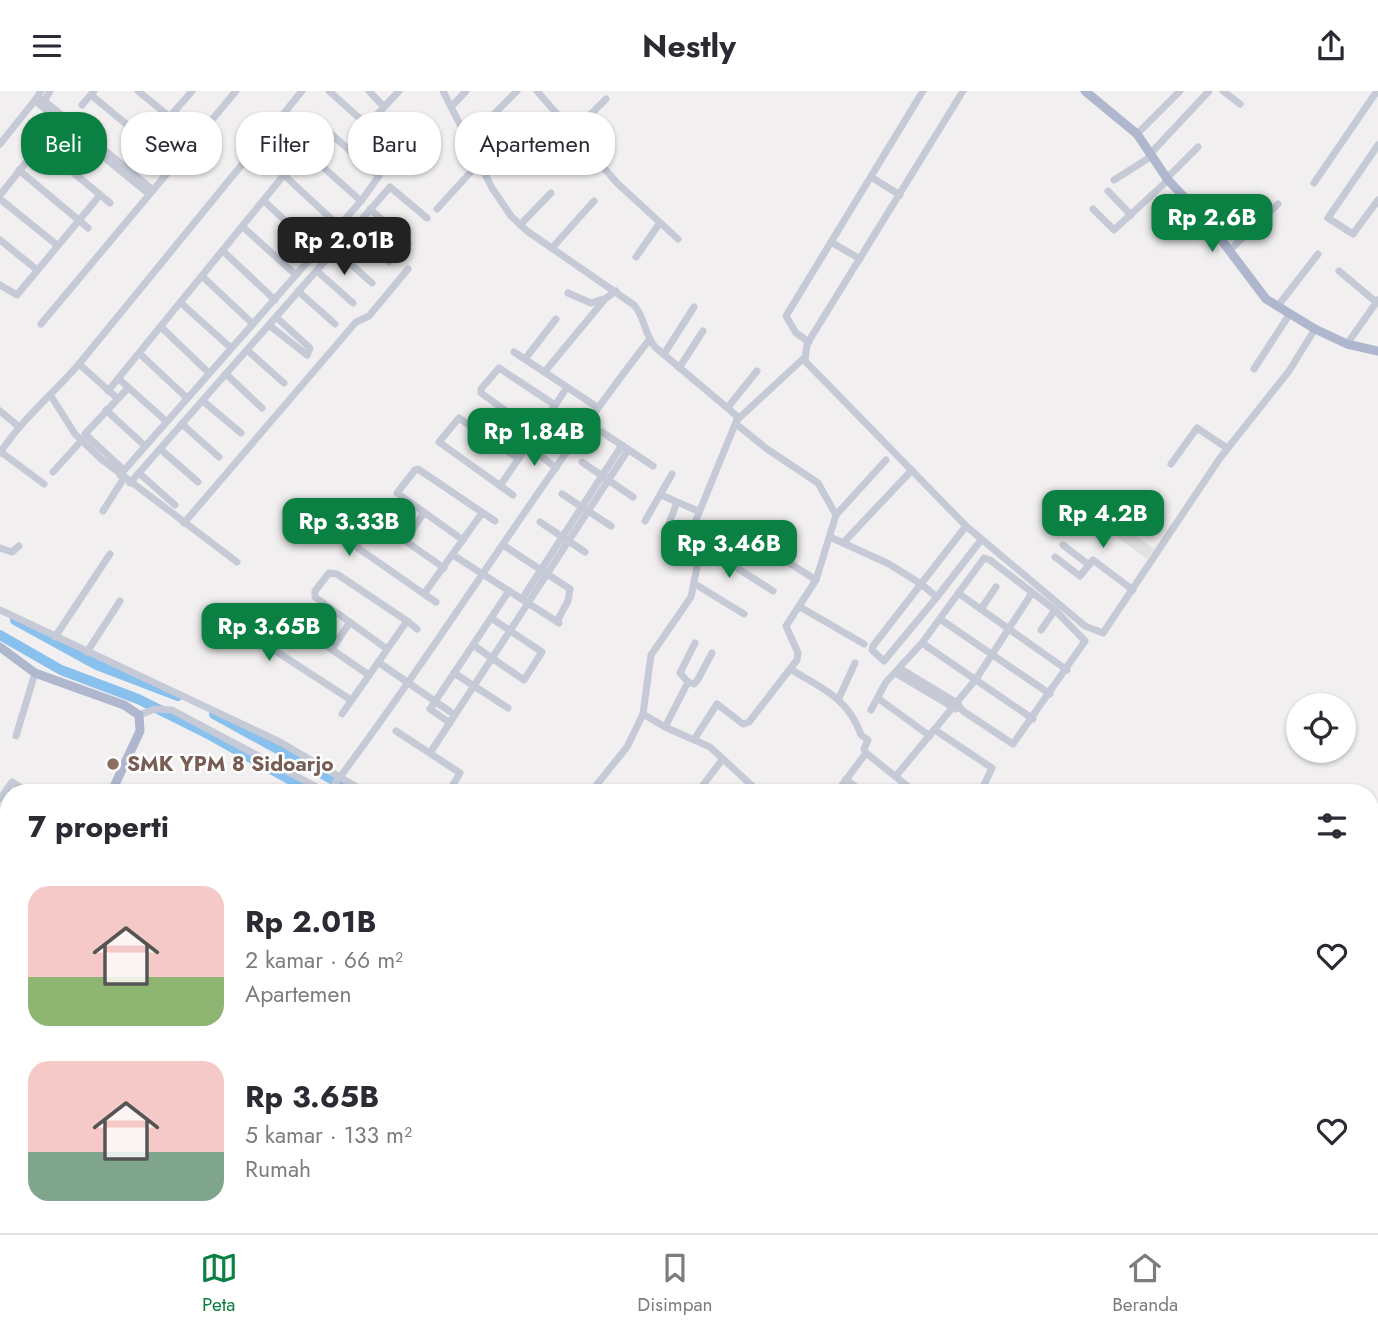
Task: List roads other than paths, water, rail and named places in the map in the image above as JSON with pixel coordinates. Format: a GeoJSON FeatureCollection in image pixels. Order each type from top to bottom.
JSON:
{"type":"FeatureCollection","features":[{"type":"Feature","properties":{"kind":"main road"},"geometry":{"type":"LineString","coordinates":[[1085,91],[1137,134],[1165,182],[1207,222],[1256,289],[1312,333],[1378,351]]}},
{"type":"Feature","properties":{"kind":"main road"},"geometry":{"type":"LineString","coordinates":[[0,647],[35,673],[124,705],[139,715],[140,731],[115,784]]}},
{"type":"Feature","properties":{"kind":"street"},"geometry":{"type":"LineString","coordinates":[[41,91],[41,100],[151,192]]}},
{"type":"Feature","properties":{"kind":"street"},"geometry":{"type":"LineString","coordinates":[[0,144],[50,91]]}},
{"type":"Feature","properties":{"kind":"street"},"geometry":{"type":"LineString","coordinates":[[138,91],[164,112]]}},
{"type":"Feature","properties":{"kind":"street"},"geometry":{"type":"LineString","coordinates":[[174,112],[191,91]]}},
{"type":"Feature","properties":{"kind":"street"},"geometry":{"type":"LineString","coordinates":[[41,324],[236,91]]}},
{"type":"Feature","properties":{"kind":"street"},"geometry":{"type":"LineString","coordinates":[[44,484],[1,453],[18,426],[51,396],[79,364],[302,91]]}},
{"type":"Feature","properties":{"kind":"street"},"geometry":{"type":"LineString","coordinates":[[329,91],[365,125],[399,91]]}},
{"type":"Feature","properties":{"kind":"street"},"geometry":{"type":"LineString","coordinates":[[369,91],[384,107]]}},
{"type":"Feature","properties":{"kind":"street"},"geometry":{"type":"LineString","coordinates":[[443,91],[455,113]]}},
{"type":"Feature","properties":{"kind":"street"},"geometry":{"type":"LineString","coordinates":[[452,107],[466,91]]}},
{"type":"Feature","properties":{"kind":"street"},"geometry":{"type":"LineString","coordinates":[[496,112],[517,91]]}},
{"type":"Feature","properties":{"kind":"street"},"geometry":{"type":"LineString","coordinates":[[537,91],[554,112]]}},
{"type":"Feature","properties":{"kind":"street"},"geometry":{"type":"LineString","coordinates":[[809,342],[796,333],[786,316],[923,91]]}},
{"type":"Feature","properties":{"kind":"street"},"geometry":{"type":"LineString","coordinates":[[805,360],[809,342],[963,91]]}},
{"type":"Feature","properties":{"kind":"street"},"geometry":{"type":"LineString","coordinates":[[1137,134],[1180,91]]}},
{"type":"Feature","properties":{"kind":"street"},"geometry":{"type":"LineString","coordinates":[[1223,91],[1240,104]]}},
{"type":"Feature","properties":{"kind":"street"},"geometry":{"type":"LineString","coordinates":[[1314,183],[1377,91]]}},
{"type":"Feature","properties":{"kind":"street"},"geometry":{"type":"LineString","coordinates":[[1114,180],[1150,156],[1206,92]]}},
{"type":"Feature","properties":{"kind":"street"},"geometry":{"type":"LineString","coordinates":[[82,105],[93,93],[121,118]]}},
{"type":"Feature","properties":{"kind":"street"},"geometry":{"type":"LineString","coordinates":[[593,112],[606,99]]}},
{"type":"Feature","properties":{"kind":"street"},"geometry":{"type":"LineString","coordinates":[[103,511],[145,446],[361,201],[379,176],[334,134]]}},
{"type":"Feature","properties":{"kind":"street"},"geometry":{"type":"LineString","coordinates":[[1378,145],[1328,218],[1353,234],[1378,200]]}},
{"type":"Feature","properties":{"kind":"street"},"geometry":{"type":"LineString","coordinates":[[1093,209],[1113,230],[1198,148]]}},
{"type":"Feature","properties":{"kind":"street"},"geometry":{"type":"LineString","coordinates":[[21,168],[0,196],[57,245]]}},
{"type":"Feature","properties":{"kind":"street"},"geometry":{"type":"LineString","coordinates":[[19,170],[88,228]]}},
{"type":"Feature","properties":{"kind":"street"},"geometry":{"type":"LineString","coordinates":[[76,175],[110,203]]}},
{"type":"Feature","properties":{"kind":"street"},"geometry":{"type":"LineString","coordinates":[[332,175],[361,201]]}},
{"type":"Feature","properties":{"kind":"street"},"geometry":{"type":"LineString","coordinates":[[437,209],[468,175]]}},
{"type":"Feature","properties":{"kind":"street"},"geometry":{"type":"LineString","coordinates":[[485,175],[520,225],[638,309],[652,343],[728,407],[737,421],[767,449],[818,483],[836,515]]}},
{"type":"Feature","properties":{"kind":"street"},"geometry":{"type":"LineString","coordinates":[[612,175],[659,224],[678,239]]}},
{"type":"Feature","properties":{"kind":"street"},"geometry":{"type":"LineString","coordinates":[[108,391],[285,176],[339,226]]}},
{"type":"Feature","properties":{"kind":"street"},"geometry":{"type":"LineString","coordinates":[[871,177],[900,195]]}},
{"type":"Feature","properties":{"kind":"street"},"geometry":{"type":"LineString","coordinates":[[124,477],[139,473],[391,187],[427,218]]}},
{"type":"Feature","properties":{"kind":"street"},"geometry":{"type":"LineString","coordinates":[[1108,191],[1131,215]]}},
{"type":"Feature","properties":{"kind":"street"},"geometry":{"type":"LineString","coordinates":[[520,225],[551,193]]}},
{"type":"Feature","properties":{"kind":"street"},"geometry":{"type":"LineString","coordinates":[[0,285],[17,295],[100,195]]}},
{"type":"Feature","properties":{"kind":"street"},"geometry":{"type":"LineString","coordinates":[[264,201],[317,250]]}},
{"type":"Feature","properties":{"kind":"street"},"geometry":{"type":"LineString","coordinates":[[552,248],[594,201]]}},
{"type":"Feature","properties":{"kind":"street"},"geometry":{"type":"LineString","coordinates":[[1229,251],[1278,204]]}},
{"type":"Feature","properties":{"kind":"street"},"geometry":{"type":"LineString","coordinates":[[370,209],[408,243]]}},
{"type":"Feature","properties":{"kind":"street"},"geometry":{"type":"LineString","coordinates":[[636,257],[659,224]]}},
{"type":"Feature","properties":{"kind":"street"},"geometry":{"type":"LineString","coordinates":[[243,227],[296,275]]}},
{"type":"Feature","properties":{"kind":"street"},"geometry":{"type":"LineString","coordinates":[[353,230],[389,262]]}},
{"type":"Feature","properties":{"kind":"street"},"geometry":{"type":"LineString","coordinates":[[0,240],[36,269]]}},
{"type":"Feature","properties":{"kind":"street"},"geometry":{"type":"LineString","coordinates":[[831,242],[860,259]]}},
{"type":"Feature","properties":{"kind":"street"},"geometry":{"type":"LineString","coordinates":[[335,250],[372,283]]}},
{"type":"Feature","properties":{"kind":"street"},"geometry":{"type":"LineString","coordinates":[[223,251],[275,300]]}},
{"type":"Feature","properties":{"kind":"street"},"geometry":{"type":"LineString","coordinates":[[1277,307],[1318,254]]}},
{"type":"Feature","properties":{"kind":"street"},"geometry":{"type":"LineString","coordinates":[[184,523],[356,323],[369,316],[408,269]]}},
{"type":"Feature","properties":{"kind":"street"},"geometry":{"type":"LineString","coordinates":[[317,271],[353,303]]}},
{"type":"Feature","properties":{"kind":"street"},"geometry":{"type":"LineString","coordinates":[[1339,271],[1377,301],[1347,344]]}},
{"type":"Feature","properties":{"kind":"street"},"geometry":{"type":"LineString","coordinates":[[203,277],[253,324]]}},
{"type":"Feature","properties":{"kind":"street"},"geometry":{"type":"LineString","coordinates":[[298,291],[335,324]]}},
{"type":"Feature","properties":{"kind":"street"},"geometry":{"type":"LineString","coordinates":[[547,369],[605,299],[616,291]]}},
{"type":"Feature","properties":{"kind":"street"},"geometry":{"type":"LineString","coordinates":[[568,293],[591,303],[605,299]]}},
{"type":"Feature","properties":{"kind":"street"},"geometry":{"type":"LineString","coordinates":[[181,303],[232,348]]}},
{"type":"Feature","properties":{"kind":"street"},"geometry":{"type":"LineString","coordinates":[[663,354],[694,307]]}},
{"type":"Feature","properties":{"kind":"street"},"geometry":{"type":"LineString","coordinates":[[1254,369],[1289,315]]}},
{"type":"Feature","properties":{"kind":"street"},"geometry":{"type":"LineString","coordinates":[[269,325],[307,355],[310,348],[276,317]]}},
{"type":"Feature","properties":{"kind":"street"},"geometry":{"type":"LineString","coordinates":[[525,359],[556,319]]}},
{"type":"Feature","properties":{"kind":"street"},"geometry":{"type":"LineString","coordinates":[[161,327],[209,373]]}},
{"type":"Feature","properties":{"kind":"street"},"geometry":{"type":"LineString","coordinates":[[680,368],[703,331]]}},
{"type":"Feature","properties":{"kind":"street"},"geometry":{"type":"LineString","coordinates":[[805,360],[912,470],[963,529],[981,540],[1094,632],[1103,633],[1227,448],[1289,370],[1312,333]]}},
{"type":"Feature","properties":{"kind":"street"},"geometry":{"type":"LineString","coordinates":[[334,784],[409,683],[597,407],[652,343]]}},
{"type":"Feature","properties":{"kind":"street"},"geometry":{"type":"LineString","coordinates":[[247,350],[284,383]]}},
{"type":"Feature","properties":{"kind":"street"},"geometry":{"type":"LineString","coordinates":[[514,352],[597,407]]}},
{"type":"Feature","properties":{"kind":"street"},"geometry":{"type":"LineString","coordinates":[[140,354],[187,398]]}},
{"type":"Feature","properties":{"kind":"street"},"geometry":{"type":"LineString","coordinates":[[598,784],[624,754],[643,713],[651,655],[683,612],[695,584],[695,526],[698,511],[737,421],[800,360],[805,360]]}},
{"type":"Feature","properties":{"kind":"street"},"geometry":{"type":"LineString","coordinates":[[79,364],[117,398]]}},
{"type":"Feature","properties":{"kind":"street"},"geometry":{"type":"LineString","coordinates":[[537,433],[480,391],[499,368],[555,405]]}},
{"type":"Feature","properties":{"kind":"street"},"geometry":{"type":"LineString","coordinates":[[728,407],[757,371]]}},
{"type":"Feature","properties":{"kind":"street"},"geometry":{"type":"LineString","coordinates":[[226,375],[262,408]]}},
{"type":"Feature","properties":{"kind":"street"},"geometry":{"type":"LineString","coordinates":[[119,379],[166,421]]}},
{"type":"Feature","properties":{"kind":"street"},"geometry":{"type":"LineString","coordinates":[[124,477],[85,435],[128,388]]}},
{"type":"Feature","properties":{"kind":"street"},"geometry":{"type":"LineString","coordinates":[[500,486],[564,392]]}},
{"type":"Feature","properties":{"kind":"street"},"geometry":{"type":"LineString","coordinates":[[51,396],[81,441],[237,562]]}},
{"type":"Feature","properties":{"kind":"street"},"geometry":{"type":"LineString","coordinates":[[203,401],[241,433]]}},
{"type":"Feature","properties":{"kind":"street"},"geometry":{"type":"LineString","coordinates":[[106,410],[145,446]]}},
{"type":"Feature","properties":{"kind":"street"},"geometry":{"type":"LineString","coordinates":[[0,411],[18,426]]}},
{"type":"Feature","properties":{"kind":"street"},"geometry":{"type":"LineString","coordinates":[[487,437],[505,411]]}},
{"type":"Feature","properties":{"kind":"street"},"geometry":{"type":"LineString","coordinates":[[513,495],[439,442],[459,418],[519,459]]}},
{"type":"Feature","properties":{"kind":"street"},"geometry":{"type":"LineString","coordinates":[[182,424],[219,457]]}},
{"type":"Feature","properties":{"kind":"street"},"geometry":{"type":"LineString","coordinates":[[1171,464],[1197,428],[1227,448]]}},
{"type":"Feature","properties":{"kind":"street"},"geometry":{"type":"LineString","coordinates":[[602,432],[653,466]]}},
{"type":"Feature","properties":{"kind":"street"},"geometry":{"type":"LineString","coordinates":[[53,473],[81,441]]}},
{"type":"Feature","properties":{"kind":"street"},"geometry":{"type":"LineString","coordinates":[[528,446],[556,468]]}},
{"type":"Feature","properties":{"kind":"street"},"geometry":{"type":"LineString","coordinates":[[430,753],[625,447]]}},
{"type":"Feature","properties":{"kind":"street"},"geometry":{"type":"LineString","coordinates":[[160,449],[198,482]]}},
{"type":"Feature","properties":{"kind":"street"},"geometry":{"type":"LineString","coordinates":[[695,739],[717,704],[743,724],[749,722],[799,656],[786,626],[816,580],[836,515],[886,460]]}},
{"type":"Feature","properties":{"kind":"street"},"geometry":{"type":"LineString","coordinates":[[582,463],[633,497]]}},
{"type":"Feature","properties":{"kind":"street"},"geometry":{"type":"LineString","coordinates":[[463,540],[397,493],[416,469],[495,521]]}},
{"type":"Feature","properties":{"kind":"street"},"geometry":{"type":"LineString","coordinates":[[843,543],[912,470]]}},
{"type":"Feature","properties":{"kind":"street"},"geometry":{"type":"LineString","coordinates":[[139,473],[175,505]]}},
{"type":"Feature","properties":{"kind":"street"},"geometry":{"type":"LineString","coordinates":[[645,521],[650,506],[661,495],[671,474]]}},
{"type":"Feature","properties":{"kind":"street"},"geometry":{"type":"LineString","coordinates":[[562,494],[611,526]]}},
{"type":"Feature","properties":{"kind":"street"},"geometry":{"type":"LineString","coordinates":[[661,495],[698,511]]}},
{"type":"Feature","properties":{"kind":"street"},"geometry":{"type":"LineString","coordinates":[[667,529],[677,502]]}},
{"type":"Feature","properties":{"kind":"street"},"geometry":{"type":"LineString","coordinates":[[405,540],[424,513]]}},
{"type":"Feature","properties":{"kind":"street"},"geometry":{"type":"LineString","coordinates":[[424,594],[482,513]]}},
{"type":"Feature","properties":{"kind":"street"},"geometry":{"type":"LineString","coordinates":[[436,602],[358,548],[356,543],[374,520],[444,568]]}},
{"type":"Feature","properties":{"kind":"street"},"geometry":{"type":"LineString","coordinates":[[540,522],[585,552]]}},
{"type":"Feature","properties":{"kind":"street"},"geometry":{"type":"LineString","coordinates":[[963,529],[917,582],[873,646],[872,650],[884,661],[981,540]]}},
{"type":"Feature","properties":{"kind":"street"},"geometry":{"type":"LineString","coordinates":[[830,537],[889,564],[937,597]]}},
{"type":"Feature","properties":{"kind":"street"},"geometry":{"type":"LineString","coordinates":[[453,555],[558,622],[568,601],[570,589],[503,545]]}},
{"type":"Feature","properties":{"kind":"street"},"geometry":{"type":"LineString","coordinates":[[0,548],[12,552],[19,546]]}},
{"type":"Feature","properties":{"kind":"street"},"geometry":{"type":"LineString","coordinates":[[1089,565],[1065,547],[1057,558],[1080,576],[1089,565],[1093,560],[1133,590]]}},
{"type":"Feature","properties":{"kind":"street"},"geometry":{"type":"LineString","coordinates":[[696,548],[734,566],[773,591]]}},
{"type":"Feature","properties":{"kind":"street"},"geometry":{"type":"LineString","coordinates":[[55,637],[110,554]]}},
{"type":"Feature","properties":{"kind":"street"},"geometry":{"type":"LineString","coordinates":[[775,554],[816,580]]}},
{"type":"Feature","properties":{"kind":"street"},"geometry":{"type":"LineString","coordinates":[[871,710],[886,682],[922,643],[987,558],[1055,610],[1085,641],[1013,744],[899,671]]}},
{"type":"Feature","properties":{"kind":"street"},"geometry":{"type":"LineString","coordinates":[[387,649],[315,597],[315,591],[331,572],[417,629]]}},
{"type":"Feature","properties":{"kind":"street"},"geometry":{"type":"LineString","coordinates":[[695,584],[744,614]]}},
{"type":"Feature","properties":{"kind":"street"},"geometry":{"type":"LineString","coordinates":[[981,609],[996,587]]}},
{"type":"Feature","properties":{"kind":"street"},"geometry":{"type":"LineString","coordinates":[[450,723],[430,709],[509,591]]}},
{"type":"Feature","properties":{"kind":"street"},"geometry":{"type":"LineString","coordinates":[[958,593],[1067,670]]}},
{"type":"Feature","properties":{"kind":"street"},"geometry":{"type":"LineString","coordinates":[[896,776],[976,679],[1032,593]]}},
{"type":"Feature","properties":{"kind":"street"},"geometry":{"type":"LineString","coordinates":[[87,652],[120,601]]}},
{"type":"Feature","properties":{"kind":"street"},"geometry":{"type":"LineString","coordinates":[[800,607],[864,644]]}},
{"type":"Feature","properties":{"kind":"street"},"geometry":{"type":"LineString","coordinates":[[0,610],[191,698],[353,784]]}},
{"type":"Feature","properties":{"kind":"street"},"geometry":{"type":"LineString","coordinates":[[1041,630],[1055,610]]}},
{"type":"Feature","properties":{"kind":"street"},"geometry":{"type":"LineString","coordinates":[[473,645],[524,680],[542,652],[491,618]]}},
{"type":"Feature","properties":{"kind":"street"},"geometry":{"type":"LineString","coordinates":[[940,619],[1050,694]]}},
{"type":"Feature","properties":{"kind":"street"},"geometry":{"type":"LineString","coordinates":[[342,714],[407,621]]}},
{"type":"Feature","properties":{"kind":"street"},"geometry":{"type":"LineString","coordinates":[[351,700],[272,646],[291,622],[369,675]]}},
{"type":"Feature","properties":{"kind":"street"},"geometry":{"type":"LineString","coordinates":[[332,649],[350,622]]}},
{"type":"Feature","properties":{"kind":"street"},"geometry":{"type":"LineString","coordinates":[[695,643],[680,673],[688,682],[694,684],[697,681],[712,653]]}},
{"type":"Feature","properties":{"kind":"street"},"geometry":{"type":"LineString","coordinates":[[922,643],[1032,719]]}},
{"type":"Feature","properties":{"kind":"street"},"geometry":{"type":"LineString","coordinates":[[378,662],[455,715]]}},
{"type":"Feature","properties":{"kind":"street"},"geometry":{"type":"LineString","coordinates":[[839,698],[855,663]]}},
{"type":"Feature","properties":{"kind":"street"},"geometry":{"type":"LineString","coordinates":[[790,669],[839,698],[855,717],[865,737],[865,751],[842,784]]}},
{"type":"Feature","properties":{"kind":"street"},"geometry":{"type":"LineString","coordinates":[[16,736],[35,673]]}},
{"type":"Feature","properties":{"kind":"street"},"geometry":{"type":"LineString","coordinates":[[454,673],[508,708]]}},
{"type":"Feature","properties":{"kind":"street"},"geometry":{"type":"LineString","coordinates":[[665,727],[688,682]]}},
{"type":"Feature","properties":{"kind":"street"},"geometry":{"type":"LineString","coordinates":[[879,699],[992,768],[985,784]]}},
{"type":"Feature","properties":{"kind":"street"},"geometry":{"type":"LineString","coordinates":[[139,715],[150,709],[169,709],[318,784]]}},
{"type":"Feature","properties":{"kind":"street"},"geometry":{"type":"LineString","coordinates":[[643,713],[665,727],[695,739],[750,784]]}},
{"type":"Feature","properties":{"kind":"street"},"geometry":{"type":"LineString","coordinates":[[396,731],[460,773],[453,784]]}},
{"type":"Feature","properties":{"kind":"street"},"geometry":{"type":"LineString","coordinates":[[865,751],[905,784]]}},
{"type":"Feature","properties":{"kind":"street"},"geometry":{"type":"LineString","coordinates":[[704,784],[722,759]]}},
{"type":"Feature","properties":{"kind":"street"},"geometry":{"type":"LineString","coordinates":[[846,779],[852,784]]}},
{"type":"Feature","properties":{"kind":"waterway"},"geometry":{"type":"LineString","coordinates":[[15,620],[97,665],[178,696]]}},
{"type":"Feature","properties":{"kind":"waterway"},"geometry":{"type":"LineString","coordinates":[[0,635],[61,670],[138,699],[206,733],[298,784]]}},
{"type":"Feature","properties":{"kind":"waterway"},"geometry":{"type":"LineString","coordinates":[[214,714],[341,784]]}},
{"type":"Feature","properties":{"kind":"place","name":"SMK YPM 8 Sidoarjo"},"geometry":{"type":"Point","coordinates":[113,764]}}]}
